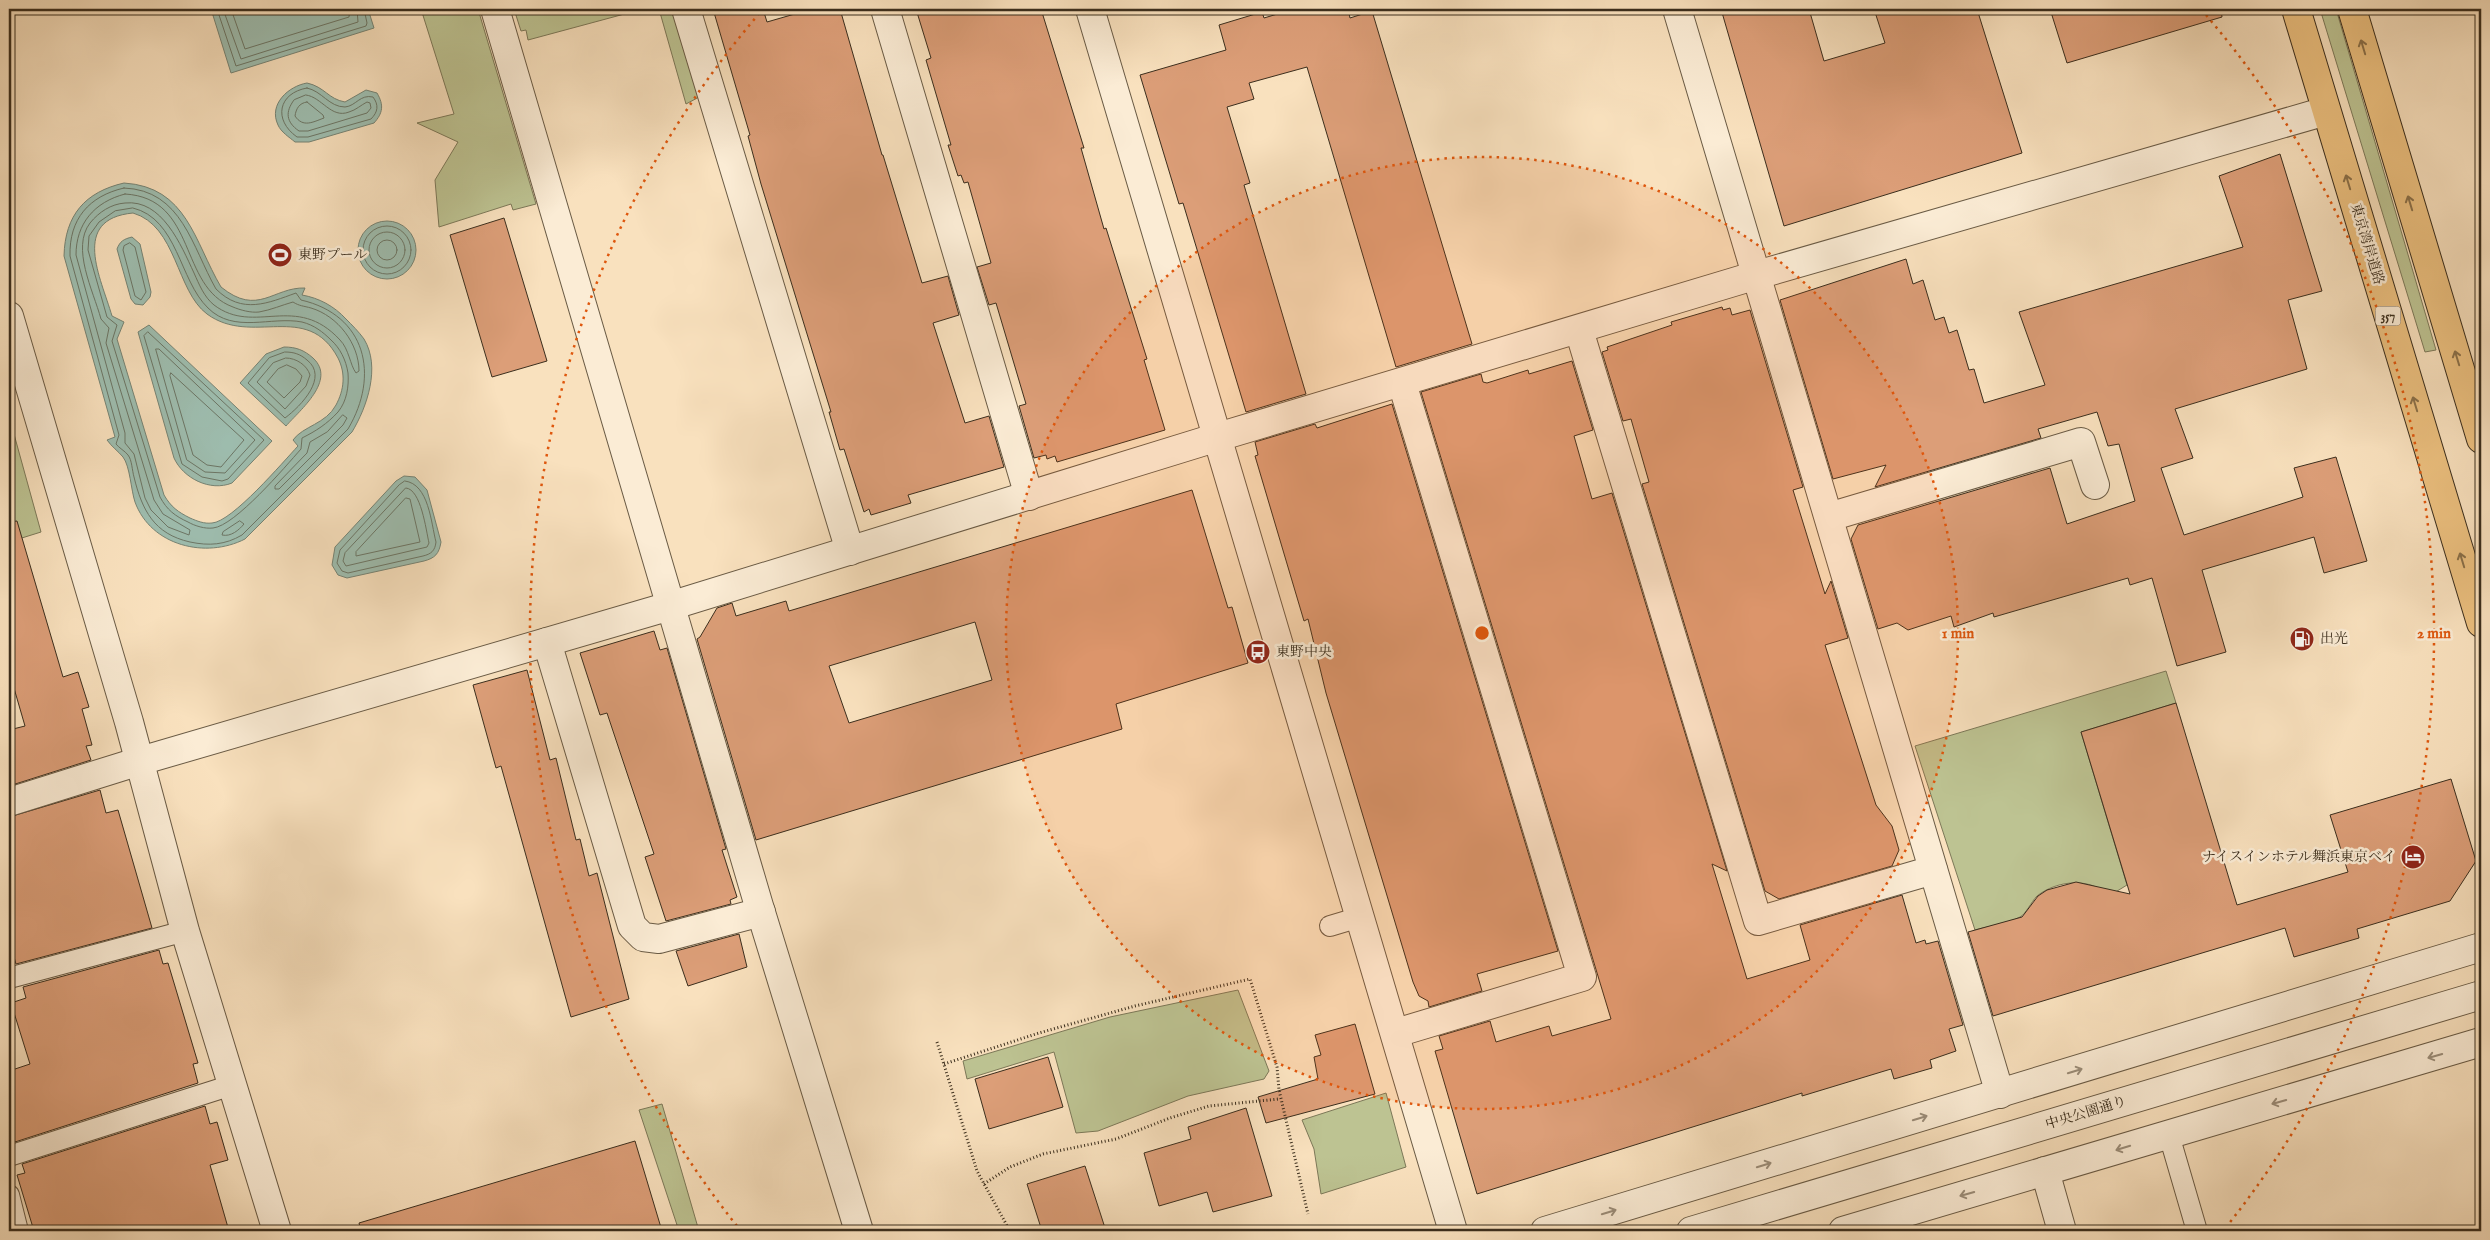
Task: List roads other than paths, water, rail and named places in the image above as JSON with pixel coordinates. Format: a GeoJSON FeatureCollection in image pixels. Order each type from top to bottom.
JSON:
{"type":"FeatureCollection","features":[{"type":"Feature","properties":{"kind":"highway","name":"東京湾岸道路"},"geometry":{"type":"LineString","coordinates":[[2296,9],[2481,623]]}},
{"type":"Feature","properties":{"kind":"highway"},"geometry":{"type":"LineString","coordinates":[[2352,9],[2481,439]]}},
{"type":"Feature","properties":{"kind":"street"},"geometry":{"type":"LineString","coordinates":[[495,9],[760,912],[859,1231]]}},
{"type":"Feature","properties":{"kind":"street"},"geometry":{"type":"LineString","coordinates":[[686,9],[850,551]]}},
{"type":"Feature","properties":{"kind":"street"},"geometry":{"type":"LineString","coordinates":[[885,9],[1029,496]]}},
{"type":"Feature","properties":{"kind":"street"},"geometry":{"type":"LineString","coordinates":[[1090,9],[1396,1033],[1453,1231]]}},
{"type":"Feature","properties":{"kind":"street"},"geometry":{"type":"LineString","coordinates":[[1677,9],[2000,1094]]}},
{"type":"Feature","properties":{"kind":"street"},"geometry":{"type":"LineString","coordinates":[[9,802],[140,761],[670,606],[1218,437],[1757,275],[2326,111]]}},
{"type":"Feature","properties":{"kind":"street"},"geometry":{"type":"LineString","coordinates":[[9,316],[140,761],[185,931],[277,1231]]}},
{"type":"Feature","properties":{"kind":"street"},"geometry":{"type":"LineString","coordinates":[[1579,330],[1758,921],[1933,870]]}},
{"type":"Feature","properties":{"kind":"street"},"geometry":{"type":"LineString","coordinates":[[1396,1033],[1582,977],[1402,382]]}},
{"type":"Feature","properties":{"kind":"street"},"geometry":{"type":"LineString","coordinates":[[1829,517],[2081,442],[2095,485]]}},
{"type":"Feature","properties":{"kind":"street"},"geometry":{"type":"LineString","coordinates":[[547,642],[632,926],[643,936],[660,939],[760,912]]}},
{"type":"Feature","properties":{"kind":"street"},"geometry":{"type":"LineString","coordinates":[[1545,1231],[2481,947]]}},
{"type":"Feature","properties":{"kind":"street","name":"中央公園通り"},"geometry":{"type":"LineString","coordinates":[[1691,1231],[2481,995]]}},
{"type":"Feature","properties":{"kind":"street"},"geometry":{"type":"LineString","coordinates":[[1843,1231],[2481,1042]]}},
{"type":"Feature","properties":{"kind":"street"},"geometry":{"type":"LineString","coordinates":[[2045,1172],[2062,1231]]}},
{"type":"Feature","properties":{"kind":"lane"},"geometry":{"type":"LineString","coordinates":[[1330,926],[1360,917]]}},
{"type":"Feature","properties":{"kind":"lane"},"geometry":{"type":"LineString","coordinates":[[9,978],[185,931]]}},
{"type":"Feature","properties":{"kind":"lane"},"geometry":{"type":"LineString","coordinates":[[9,1156],[232,1085]]}},
{"type":"Feature","properties":{"kind":"lane"},"geometry":{"type":"LineString","coordinates":[[2169,1135],[2197,1231]]}},
{"type":"Feature","properties":{"kind":"lane"},"geometry":{"type":"LineString","coordinates":[[9,1195],[18,1231]]}},
{"type":"Feature","properties":{"kind":"water"},"geometry":{"type":"Polygon","coordinates":[[[211,9],[368,9],[374,28],[231,73],[211,9]]]}},
{"type":"Feature","properties":{"kind":"water"},"geometry":{"type":"Polygon","coordinates":[[[307,83],[345,102],[366,90],[377,93],[382,105],[381,112],[374,123],[309,142],[295,142],[279,128],[276,110],[278,103],[287,92],[307,83]]]}},
{"type":"Feature","properties":{"kind":"water"},"geometry":{"type":"Polygon","coordinates":[[[124,183],[145,187],[162,194],[186,219],[221,287],[234,296],[245,300],[255,300],[294,289],[305,288],[302,295],[320,300],[336,310],[360,334],[369,350],[372,374],[370,387],[363,411],[352,432],[245,539],[230,545],[214,548],[197,548],[167,538],[153,529],[143,517],[135,502],[129,472],[123,457],[107,440],[115,437],[64,256],[65,241],[73,217],[88,199],[110,187],[124,183]],[[133,213],[114,218],[102,226],[96,238],[97,268],[112,316],[124,322],[117,339],[164,495],[172,506],[182,514],[198,521],[212,523],[232,513],[244,502],[298,446],[293,440],[297,435],[321,421],[332,411],[341,394],[343,376],[341,364],[325,341],[311,331],[295,327],[242,327],[224,323],[207,314],[197,304],[189,290],[168,245],[159,231],[148,220],[133,213]]]}},
{"type":"Feature","properties":{"kind":"water"},"geometry":{"type":"Polygon","coordinates":[[[387,221],[398,223],[408,229],[414,239],[416,250],[414,261],[408,271],[398,277],[387,279],[376,277],[366,271],[360,261],[358,250],[360,239],[366,229],[376,223],[387,221]]]}},
{"type":"Feature","properties":{"kind":"water"},"geometry":{"type":"Polygon","coordinates":[[[132,237],[140,244],[151,292],[150,297],[143,305],[135,304],[131,299],[117,249],[119,244],[132,237]]]}},
{"type":"Feature","properties":{"kind":"water"},"geometry":{"type":"Polygon","coordinates":[[[149,325],[272,441],[232,483],[215,486],[198,481],[184,472],[174,458],[138,332],[149,325]]]}},
{"type":"Feature","properties":{"kind":"water"},"geometry":{"type":"Polygon","coordinates":[[[284,347],[300,350],[310,355],[319,367],[321,376],[314,394],[286,426],[240,383],[266,354],[284,347]]]}},
{"type":"Feature","properties":{"kind":"water"},"geometry":{"type":"Polygon","coordinates":[[[404,476],[415,477],[427,490],[441,542],[438,552],[434,557],[424,561],[347,578],[338,575],[332,565],[335,547],[396,481],[404,476]]]}},
{"type":"Feature","properties":{"kind":"place","name":"東野プール"},"geometry":{"type":"Point","coordinates":[280,255]}},
{"type":"Feature","properties":{"kind":"place","name":"出光"},"geometry":{"type":"Point","coordinates":[2302,639]}},
{"type":"Feature","properties":{"kind":"place","name":"東野中央"},"geometry":{"type":"Point","coordinates":[1258,652]}},
{"type":"Feature","properties":{"kind":"place","name":"ナイスインホテル舞浜東京ベイ"},"geometry":{"type":"Point","coordinates":[2413,857]}}]}
